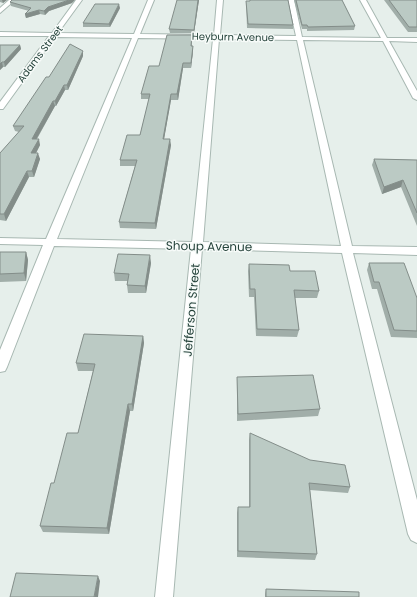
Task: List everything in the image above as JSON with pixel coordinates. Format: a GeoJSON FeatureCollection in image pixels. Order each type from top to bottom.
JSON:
{"type":"FeatureCollection","features":[{"type":"Feature","properties":{"kind":"street"},"geometry":{"type":"LineString","coordinates":[[0,11],[12,0]]}},
{"type":"Feature","properties":{"kind":"street","name":"Adams Street"},"geometry":{"type":"LineString","coordinates":[[0,107],[79,0]]}},
{"type":"Feature","properties":{"kind":"street"},"geometry":{"type":"LineString","coordinates":[[0,368],[50,242],[151,0]]}},
{"type":"Feature","properties":{"kind":"street","name":"Jefferson Street"},"geometry":{"type":"LineString","coordinates":[[164,597],[220,0]]}},
{"type":"Feature","properties":{"kind":"street"},"geometry":{"type":"LineString","coordinates":[[291,0],[347,249],[417,534]]}},
{"type":"Feature","properties":{"kind":"street"},"geometry":{"type":"LineString","coordinates":[[362,0],[417,98]]}},
{"type":"Feature","properties":{"kind":"street","name":"Heyburn Avenue"},"geometry":{"type":"LineString","coordinates":[[0,34],[417,40]]}},
{"type":"Feature","properties":{"kind":"street","name":"Shoup Avenue"},"geometry":{"type":"LineString","coordinates":[[0,241],[417,251]]}},
{"type":"Feature","properties":{"kind":"building"},"geometry":{"type":"Polygon","coordinates":[[[12,0],[69,0],[48,7],[44,11],[39,10],[25,14],[31,8],[10,2],[12,0]]]}},
{"type":"Feature","properties":{"kind":"building"},"geometry":{"type":"Polygon","coordinates":[[[177,0],[198,0],[194,30],[169,29],[177,0]]]}},
{"type":"Feature","properties":{"kind":"building"},"geometry":{"type":"Polygon","coordinates":[[[288,0],[293,25],[248,24],[246,1],[288,0]]]}},
{"type":"Feature","properties":{"kind":"building"},"geometry":{"type":"Polygon","coordinates":[[[296,0],[342,0],[355,26],[308,27],[307,25],[302,25],[296,0]]]}},
{"type":"Feature","properties":{"kind":"building"},"geometry":{"type":"Polygon","coordinates":[[[389,0],[417,0],[417,27],[409,27],[389,0]]]}},
{"type":"Feature","properties":{"kind":"building"},"geometry":{"type":"Polygon","coordinates":[[[95,4],[119,4],[109,24],[83,23],[95,4]]]}},
{"type":"Feature","properties":{"kind":"building"},"geometry":{"type":"Polygon","coordinates":[[[167,35],[192,35],[191,46],[193,46],[191,63],[183,63],[177,94],[171,94],[163,139],[170,139],[155,223],[119,222],[137,160],[120,160],[127,135],[140,135],[150,94],[141,94],[149,66],[159,66],[167,35]]]}},
{"type":"Feature","properties":{"kind":"building"},"geometry":{"type":"Polygon","coordinates":[[[70,44],[83,51],[67,85],[64,85],[55,101],[53,101],[32,139],[39,139],[31,153],[38,153],[32,171],[27,171],[4,214],[0,214],[0,153],[24,126],[13,126],[46,77],[49,77],[70,44]]]}},
{"type":"Feature","properties":{"kind":"building"},"geometry":{"type":"Polygon","coordinates":[[[0,45],[20,45],[4,62],[0,64],[0,45]]]}},
{"type":"Feature","properties":{"kind":"building"},"geometry":{"type":"Polygon","coordinates":[[[374,159],[417,160],[417,213],[403,180],[384,187],[374,159]]]}},
{"type":"Feature","properties":{"kind":"building"},"geometry":{"type":"Polygon","coordinates":[[[0,252],[26,252],[24,273],[0,274],[0,252]]]}},
{"type":"Feature","properties":{"kind":"building"},"geometry":{"type":"Polygon","coordinates":[[[118,254],[150,255],[145,286],[127,285],[129,274],[114,273],[118,254]]]}},
{"type":"Feature","properties":{"kind":"building"},"geometry":{"type":"Polygon","coordinates":[[[369,263],[404,263],[417,298],[417,331],[394,330],[379,282],[374,282],[369,263]]]}},
{"type":"Feature","properties":{"kind":"building"},"geometry":{"type":"Polygon","coordinates":[[[249,264],[289,265],[290,271],[315,271],[319,291],[294,290],[299,330],[257,329],[255,289],[250,289],[249,264]]]}},
{"type":"Feature","properties":{"kind":"building"},"geometry":{"type":"Polygon","coordinates":[[[84,334],[143,336],[132,404],[128,404],[107,528],[40,526],[51,483],[54,483],[67,433],[78,433],[95,364],[76,363],[84,334]]]}},
{"type":"Feature","properties":{"kind":"building"},"geometry":{"type":"Polygon","coordinates":[[[313,375],[320,409],[238,414],[237,377],[313,375]]]}},
{"type":"Feature","properties":{"kind":"building"},"geometry":{"type":"Polygon","coordinates":[[[250,433],[310,460],[345,465],[350,487],[309,483],[317,554],[238,551],[238,507],[250,507],[250,433]]]}},
{"type":"Feature","properties":{"kind":"building"},"geometry":{"type":"Polygon","coordinates":[[[16,573],[98,576],[94,597],[10,597],[16,573]]]}},
{"type":"Feature","properties":{"kind":"building"},"geometry":{"type":"Polygon","coordinates":[[[266,589],[359,592],[359,597],[266,597],[266,589]]]}}]}
